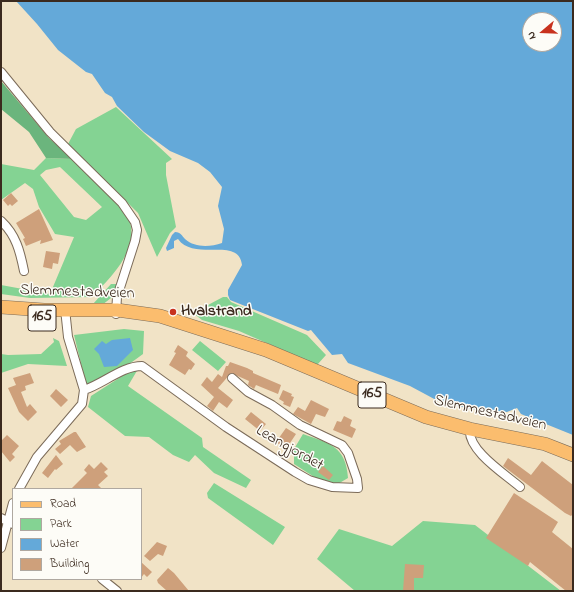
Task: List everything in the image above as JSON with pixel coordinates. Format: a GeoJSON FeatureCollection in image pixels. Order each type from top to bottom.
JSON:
{"type":"FeatureCollection","features":[{"type":"Feature","properties":{"kind":"main road","name":"Slemmestadveien"},"geometry":{"type":"LineString","coordinates":[[1,306],[44,310],[66,314],[116,313],[159,323],[175,322],[207,330],[259,348],[426,417],[470,429],[523,438],[545,444],[573,455]]}},
{"type":"Feature","properties":{"kind":"main road","name":"Slemmestadveien"},"geometry":{"type":"LineString","coordinates":[[1,314],[44,319],[66,314]]}},
{"type":"Feature","properties":{"kind":"street"},"geometry":{"type":"LineString","coordinates":[[1,72],[50,132],[122,204],[135,222],[137,230],[135,241],[121,282],[116,313]]}},
{"type":"Feature","properties":{"kind":"street"},"geometry":{"type":"LineString","coordinates":[[1,220],[7,226],[19,247],[24,271]]}},
{"type":"Feature","properties":{"kind":"street"},"geometry":{"type":"LineString","coordinates":[[21,488],[38,457],[82,404],[84,390],[68,337],[66,314]]}},
{"type":"Feature","properties":{"kind":"street","name":"Leangjordet"},"geometry":{"type":"LineString","coordinates":[[84,390],[97,386],[130,367],[142,366],[226,428],[309,480],[332,487],[358,488],[351,459],[342,445],[300,425],[272,405],[248,392],[232,378]]}},
{"type":"Feature","properties":{"kind":"street"},"geometry":{"type":"LineString","coordinates":[[470,429],[469,435],[480,453],[520,487]]}},
{"type":"Feature","properties":{"kind":"street"},"geometry":{"type":"LineString","coordinates":[[1,548],[12,506]]}},
{"type":"Feature","properties":{"kind":"street"},"geometry":{"type":"LineString","coordinates":[[103,580],[117,591]]}},
{"type":"Feature","properties":{"kind":"green space"},"geometry":{"type":"Polygon","coordinates":[[[1,81],[49,138],[73,159],[46,158],[29,132],[1,109],[1,81]]]}},
{"type":"Feature","properties":{"kind":"green space"},"geometry":{"type":"Polygon","coordinates":[[[116,107],[172,159],[166,163],[166,175],[176,227],[170,233],[157,257],[138,213],[68,144],[76,129],[116,107]]]}},
{"type":"Feature","properties":{"kind":"green space"},"geometry":{"type":"Polygon","coordinates":[[[46,158],[73,159],[114,199],[122,208],[130,222],[130,244],[121,264],[92,297],[30,298],[1,294],[1,285],[50,294],[74,237],[55,234],[39,207],[33,189],[25,183],[1,200],[1,164],[34,170],[46,158]],[[60,167],[46,170],[40,175],[74,217],[86,220],[102,207],[60,167]]]}},
{"type":"Feature","properties":{"kind":"green space"},"geometry":{"type":"Polygon","coordinates":[[[111,284],[117,284],[111,298],[102,305],[93,304],[111,284]]]}},
{"type":"Feature","properties":{"kind":"green space"},"geometry":{"type":"Polygon","coordinates":[[[223,297],[227,297],[231,302],[307,335],[326,355],[317,365],[239,331],[202,320],[193,313],[223,297]]]}},
{"type":"Feature","properties":{"kind":"green space"},"geometry":{"type":"Polygon","coordinates":[[[124,329],[144,331],[143,354],[116,372],[86,384],[74,335],[124,329]]]}},
{"type":"Feature","properties":{"kind":"green space"},"geometry":{"type":"Polygon","coordinates":[[[53,338],[59,341],[67,366],[28,364],[1,373],[1,354],[41,354],[54,342],[53,338]]]}},
{"type":"Feature","properties":{"kind":"green space"},"geometry":{"type":"Polygon","coordinates":[[[200,341],[226,362],[218,371],[192,350],[200,341]]]}},
{"type":"Feature","properties":{"kind":"green space"},"geometry":{"type":"Polygon","coordinates":[[[138,369],[128,386],[202,438],[203,447],[251,480],[246,488],[214,473],[195,455],[189,462],[173,455],[149,437],[125,436],[88,407],[91,396],[130,371],[138,369]]]}},
{"type":"Feature","properties":{"kind":"green space"},"geometry":{"type":"Polygon","coordinates":[[[303,434],[328,443],[340,452],[347,467],[348,478],[336,485],[322,482],[294,464],[294,449],[303,434]]]}},
{"type":"Feature","properties":{"kind":"green space"},"geometry":{"type":"Polygon","coordinates":[[[214,483],[285,527],[273,545],[208,498],[207,493],[214,483]]]}},
{"type":"Feature","properties":{"kind":"green space"},"geometry":{"type":"Polygon","coordinates":[[[423,521],[475,525],[561,591],[355,591],[317,559],[339,529],[392,546],[423,521]]]}},
{"type":"Feature","properties":{"kind":"water"},"geometry":{"type":"Polygon","coordinates":[[[16,1],[573,1],[573,435],[521,414],[517,408],[507,412],[471,409],[438,401],[410,386],[348,363],[342,354],[332,355],[311,330],[308,331],[230,300],[228,290],[242,265],[239,256],[233,252],[225,250],[194,249],[185,246],[178,239],[174,241],[174,248],[167,251],[166,248],[175,232],[180,233],[185,239],[193,244],[208,246],[222,243],[224,229],[218,206],[222,187],[210,172],[198,163],[170,151],[144,132],[117,106],[112,97],[105,93],[92,74],[86,72],[58,50],[16,1]]]}},
{"type":"Feature","properties":{"kind":"water"},"geometry":{"type":"Polygon","coordinates":[[[130,338],[133,350],[117,366],[104,367],[99,354],[94,349],[102,341],[106,344],[112,340],[130,338]]]}},
{"type":"Feature","properties":{"kind":"building"},"geometry":{"type":"Polygon","coordinates":[[[11,193],[18,201],[12,206],[10,204],[8,206],[3,200],[11,193]]]}},
{"type":"Feature","properties":{"kind":"building"},"geometry":{"type":"Polygon","coordinates":[[[39,209],[53,240],[40,244],[41,240],[26,246],[23,239],[25,238],[16,223],[39,209]]]}},
{"type":"Feature","properties":{"kind":"building"},"geometry":{"type":"Polygon","coordinates":[[[46,251],[60,253],[58,264],[53,263],[52,269],[43,267],[46,251]]]}},
{"type":"Feature","properties":{"kind":"building"},"geometry":{"type":"Polygon","coordinates":[[[178,345],[188,352],[186,356],[195,364],[185,375],[169,365],[176,353],[174,352],[178,345]]]}},
{"type":"Feature","properties":{"kind":"building"},"geometry":{"type":"Polygon","coordinates":[[[230,362],[247,368],[253,371],[253,373],[281,385],[278,394],[256,385],[254,389],[248,385],[249,381],[231,373],[218,388],[233,400],[227,408],[219,402],[213,411],[207,406],[214,397],[201,385],[207,377],[212,382],[218,374],[222,377],[226,366],[228,366],[230,362]]]}},
{"type":"Feature","properties":{"kind":"building"},"geometry":{"type":"Polygon","coordinates":[[[30,373],[34,383],[25,386],[26,390],[21,392],[27,407],[30,404],[37,412],[28,421],[19,412],[8,388],[16,385],[13,378],[30,373]]]}},
{"type":"Feature","properties":{"kind":"building"},"geometry":{"type":"Polygon","coordinates":[[[56,389],[68,400],[61,407],[50,396],[56,389]]]}},
{"type":"Feature","properties":{"kind":"building"},"geometry":{"type":"Polygon","coordinates":[[[283,390],[292,394],[291,396],[294,397],[290,407],[283,404],[284,402],[279,399],[283,390]]]}},
{"type":"Feature","properties":{"kind":"building"},"geometry":{"type":"Polygon","coordinates":[[[311,400],[329,409],[325,417],[316,414],[311,424],[293,414],[298,407],[305,411],[311,400]]]}},
{"type":"Feature","properties":{"kind":"building"},"geometry":{"type":"Polygon","coordinates":[[[251,412],[266,424],[260,431],[245,419],[251,412]]]}},
{"type":"Feature","properties":{"kind":"building"},"geometry":{"type":"Polygon","coordinates":[[[344,416],[352,420],[350,426],[356,429],[352,438],[333,430],[337,421],[341,422],[344,416]]]}},
{"type":"Feature","properties":{"kind":"building"},"geometry":{"type":"Polygon","coordinates":[[[286,428],[296,434],[286,449],[276,442],[286,428]]]}},
{"type":"Feature","properties":{"kind":"building"},"geometry":{"type":"Polygon","coordinates":[[[76,432],[86,447],[77,452],[70,445],[60,454],[55,449],[61,444],[59,441],[76,432]]]}},
{"type":"Feature","properties":{"kind":"building"},"geometry":{"type":"Polygon","coordinates":[[[7,435],[19,446],[12,454],[15,457],[10,462],[1,451],[1,441],[7,435]]]}},
{"type":"Feature","properties":{"kind":"building"},"geometry":{"type":"Polygon","coordinates":[[[56,455],[63,464],[56,470],[55,469],[48,478],[42,473],[56,455]]]}},
{"type":"Feature","properties":{"kind":"building"},"geometry":{"type":"Polygon","coordinates":[[[508,458],[531,475],[542,461],[573,485],[573,514],[571,516],[565,513],[503,466],[508,458]]]}},
{"type":"Feature","properties":{"kind":"building"},"geometry":{"type":"Polygon","coordinates":[[[101,462],[108,469],[104,472],[108,476],[98,485],[101,488],[72,488],[87,473],[84,470],[89,464],[94,469],[101,462]]]}},
{"type":"Feature","properties":{"kind":"building"},"geometry":{"type":"Polygon","coordinates":[[[323,466],[333,475],[329,480],[318,472],[323,466]]]}},
{"type":"Feature","properties":{"kind":"building"},"geometry":{"type":"Polygon","coordinates":[[[514,493],[558,522],[552,532],[573,549],[573,591],[566,591],[530,562],[528,566],[486,538],[514,493]]]}},
{"type":"Feature","properties":{"kind":"building"},"geometry":{"type":"Polygon","coordinates":[[[157,542],[167,546],[163,556],[158,554],[150,561],[144,556],[157,542]]]}},
{"type":"Feature","properties":{"kind":"building"},"geometry":{"type":"Polygon","coordinates":[[[142,563],[152,572],[147,577],[144,574],[142,577],[142,563]]]}},
{"type":"Feature","properties":{"kind":"building"},"geometry":{"type":"Polygon","coordinates":[[[405,564],[424,565],[423,578],[414,578],[414,591],[403,591],[405,564]]]}},
{"type":"Feature","properties":{"kind":"building"},"geometry":{"type":"Polygon","coordinates":[[[168,568],[189,591],[167,591],[158,583],[157,580],[168,568]]]}},
{"type":"Feature","properties":{"kind":"place","name":"Hvalstrand"},"geometry":{"type":"Point","coordinates":[173,312]}}]}
